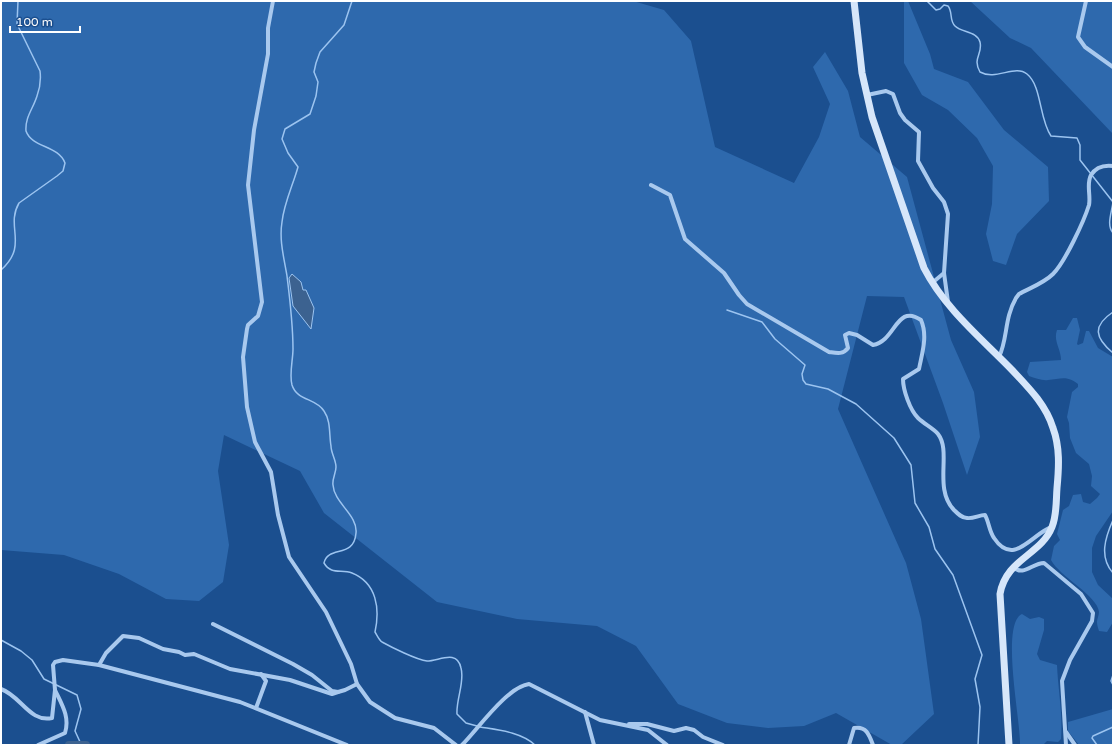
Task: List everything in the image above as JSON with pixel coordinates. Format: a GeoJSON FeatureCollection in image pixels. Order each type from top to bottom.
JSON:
{"type":"FeatureCollection","features":[{"type":"Feature","properties":{"kind":"street"},"geometry":{"type":"LineString","coordinates":[[273,1],[268,28],[268,54],[254,130],[248,185],[262,294],[258,316],[248,325],[246,330],[243,357],[246,400],[255,442],[271,472],[279,522],[288,557],[326,612],[351,664],[357,684],[370,702],[381,710],[395,718],[434,728],[456,745]]}},
{"type":"Feature","properties":{"kind":"street"},"geometry":{"type":"LineString","coordinates":[[854,1],[866,95],[915,243],[932,284],[948,305],[999,357],[1043,406],[1053,427],[1058,450],[1059,469],[1052,526],[1045,538],[1013,567],[1002,583],[1000,594],[1009,745]]}},
{"type":"Feature","properties":{"kind":"street"},"geometry":{"type":"LineString","coordinates":[[1086,1],[1078,37],[1085,47],[1113,67]]}},
{"type":"Feature","properties":{"kind":"street"},"geometry":{"type":"LineString","coordinates":[[866,95],[886,91],[893,94],[900,113],[905,120],[920,132],[918,161],[933,188],[944,202],[948,214],[944,273],[948,305]]}},
{"type":"Feature","properties":{"kind":"street"},"geometry":{"type":"LineString","coordinates":[[999,357],[1004,348],[1006,323],[1016,298],[1019,294],[1046,279],[1059,266],[1087,212],[1090,202],[1089,180],[1092,174],[1099,167],[1113,166]]}},
{"type":"Feature","properties":{"kind":"street"},"geometry":{"type":"LineString","coordinates":[[651,185],[670,195],[685,240],[724,273],[747,304],[829,352],[838,354],[846,350],[848,348],[845,335],[849,333],[857,335],[873,345],[880,344],[886,339],[900,318],[905,315],[910,314],[921,320],[924,327],[925,338],[919,369],[903,379],[903,385],[917,418],[938,434],[943,448],[943,482],[949,505],[963,517],[969,518],[985,515],[991,533],[996,540],[1010,550],[1023,548],[1045,529],[1052,526]]}},
{"type":"Feature","properties":{"kind":"street"},"geometry":{"type":"LineString","coordinates":[[932,284],[944,273]]}},
{"type":"Feature","properties":{"kind":"street"},"geometry":{"type":"LineString","coordinates":[[1013,567],[1018,572],[1022,572],[1039,563],[1044,563],[1081,594],[1093,613],[1092,621],[1070,660],[1062,681],[1066,732],[1064,737],[1066,745]]}},
{"type":"Feature","properties":{"kind":"street"},"geometry":{"type":"LineString","coordinates":[[213,624],[271,652],[312,675],[332,691],[338,692]]}},
{"type":"Feature","properties":{"kind":"street"},"geometry":{"type":"LineString","coordinates":[[99,665],[109,649],[123,636],[126,636],[144,640],[164,649],[179,652],[185,656],[194,654],[220,666],[305,684],[332,694],[357,684]]}},
{"type":"Feature","properties":{"kind":"street"},"geometry":{"type":"LineString","coordinates":[[1,689],[16,697],[31,714],[44,720],[52,718],[55,690],[53,665],[55,662],[63,660],[99,665],[240,702],[347,745]]}},
{"type":"Feature","properties":{"kind":"street"},"geometry":{"type":"LineString","coordinates":[[256,708],[266,681],[261,674]]}},
{"type":"Feature","properties":{"kind":"street"},"geometry":{"type":"LineString","coordinates":[[462,745],[502,702],[522,685],[530,684],[600,720],[648,730],[667,745]]}},
{"type":"Feature","properties":{"kind":"street"},"geometry":{"type":"LineString","coordinates":[[38,745],[65,733],[68,721],[55,690]]}},
{"type":"Feature","properties":{"kind":"street"},"geometry":{"type":"LineString","coordinates":[[585,712],[594,745]]}},
{"type":"Feature","properties":{"kind":"street"},"geometry":{"type":"LineString","coordinates":[[624,725],[641,723],[674,731],[686,728],[694,730],[703,737],[723,745]]}},
{"type":"Feature","properties":{"kind":"street"},"geometry":{"type":"LineString","coordinates":[[849,745],[854,728],[861,728],[868,732],[873,745]]}},
{"type":"Feature","properties":{"kind":"street"},"geometry":{"type":"LineString","coordinates":[[1066,732],[1075,745]]}},
{"type":"Feature","properties":{"kind":"shaded area"},"geometry":{"type":"Polygon","coordinates":[[[1,1],[633,1],[664,10],[691,41],[715,147],[794,183],[819,137],[830,104],[813,67],[825,52],[848,91],[860,137],[907,177],[951,340],[974,392],[980,437],[967,475],[943,403],[904,297],[867,296],[838,409],[906,563],[921,619],[934,714],[901,745],[892,745],[836,713],[804,726],[768,728],[727,723],[678,704],[636,646],[597,626],[517,619],[437,602],[324,513],[300,471],[224,435],[218,471],[229,545],[223,582],[199,601],[166,599],[119,574],[64,555],[1,550],[1,1]]]}},
{"type":"Feature","properties":{"kind":"shaded area"},"geometry":{"type":"Polygon","coordinates":[[[904,1],[908,1],[930,54],[934,69],[968,82],[1004,130],[1048,167],[1049,201],[1017,234],[1006,265],[993,261],[986,234],[992,204],[993,166],[977,138],[948,110],[922,95],[904,63],[904,1]]]}},
{"type":"Feature","properties":{"kind":"shaded area"},"geometry":{"type":"Polygon","coordinates":[[[970,1],[1113,1],[1113,134],[1031,48],[1010,38],[970,1]]]}},
{"type":"Feature","properties":{"kind":"shaded area"},"geometry":{"type":"Polygon","coordinates":[[[292,274],[301,282],[303,290],[306,290],[314,308],[311,329],[293,306],[289,278],[292,274]]]}},
{"type":"Feature","properties":{"kind":"shaded area"},"geometry":{"type":"Polygon","coordinates":[[[1073,318],[1077,318],[1080,330],[1078,345],[1083,343],[1086,331],[1089,331],[1098,348],[1113,357],[1113,511],[1096,536],[1092,548],[1092,572],[1098,585],[1113,599],[1113,622],[1107,632],[1099,631],[1097,622],[1099,612],[1092,599],[1062,573],[1051,560],[1054,546],[1060,540],[1057,534],[1063,510],[1069,506],[1073,495],[1081,494],[1083,502],[1090,504],[1100,494],[1091,486],[1092,476],[1089,464],[1076,453],[1070,438],[1067,417],[1072,392],[1078,387],[1078,384],[1070,379],[1039,379],[1029,376],[1027,372],[1030,362],[1061,360],[1056,338],[1057,330],[1066,330],[1073,318]]]}},
{"type":"Feature","properties":{"kind":"shaded area"},"geometry":{"type":"Polygon","coordinates":[[[1022,614],[1030,619],[1039,617],[1044,619],[1044,630],[1037,654],[1040,660],[1057,665],[1061,720],[1061,739],[1058,742],[1047,741],[1043,745],[1020,745],[1012,654],[1013,635],[1016,622],[1022,614]]]}},
{"type":"Feature","properties":{"kind":"shaded area"},"geometry":{"type":"Polygon","coordinates":[[[1113,709],[1113,745],[1079,745],[1068,731],[1068,722],[1113,709]]]}},
{"type":"Feature","properties":{"kind":"waterway"},"geometry":{"type":"LineString","coordinates":[[1,270],[9,261],[14,252],[14,220],[15,212],[19,203],[63,171],[65,163],[62,157],[51,149],[34,141],[29,137],[26,131],[28,117],[39,90],[40,71],[17,24],[18,1]]}},
{"type":"Feature","properties":{"kind":"waterway"},"geometry":{"type":"LineString","coordinates":[[352,1],[344,25],[320,52],[314,72],[318,82],[316,96],[310,114],[285,129],[282,139],[288,153],[298,167],[283,215],[281,229],[281,242],[287,276],[292,322],[293,349],[291,381],[294,390],[298,394],[321,407],[326,415],[329,424],[331,449],[336,464],[333,483],[334,491],[356,527],[354,541],[351,546],[330,554],[324,563],[330,569],[352,573],[367,583],[372,590],[377,606],[375,632],[382,642],[404,653],[423,660],[432,661],[452,657],[459,662],[462,679],[457,714],[466,723],[477,726]]}},
{"type":"Feature","properties":{"kind":"waterway"},"geometry":{"type":"LineString","coordinates":[[927,1],[936,10],[940,9],[944,5],[948,6],[953,24],[961,30],[973,34],[978,38],[981,46],[977,60],[980,72],[992,75],[1011,71],[1022,71],[1032,79],[1038,94],[1044,121],[1051,136],[1077,138],[1080,145],[1080,160],[1113,202],[1110,218],[1110,226],[1113,233]]}},
{"type":"Feature","properties":{"kind":"waterway"},"geometry":{"type":"LineString","coordinates":[[727,310],[762,322],[775,339],[805,365],[802,374],[803,380],[806,384],[828,389],[856,404],[894,438],[911,465],[915,503],[929,527],[935,549],[953,575],[982,655],[975,679],[980,707],[978,745]]}},
{"type":"Feature","properties":{"kind":"waterway"},"geometry":{"type":"LineString","coordinates":[[1113,312],[1102,322],[1098,332],[1102,342],[1113,353]]}},
{"type":"Feature","properties":{"kind":"waterway"},"geometry":{"type":"LineString","coordinates":[[1113,520],[1105,547],[1106,560],[1113,573]]}},
{"type":"Feature","properties":{"kind":"waterway"},"geometry":{"type":"LineString","coordinates":[[1,640],[21,651],[32,660],[44,679],[77,695],[81,709],[75,731],[81,744]]}},
{"type":"Feature","properties":{"kind":"waterway"},"geometry":{"type":"LineString","coordinates":[[1113,675],[1111,681],[1113,685]]}},
{"type":"Feature","properties":{"kind":"waterway"},"geometry":{"type":"LineString","coordinates":[[480,727],[516,734],[535,745]]}},
{"type":"Feature","properties":{"kind":"waterway"},"geometry":{"type":"LineString","coordinates":[[1097,745],[1092,738],[1093,736],[1113,727]]}},
{"type":"Feature","properties":{"kind":"waterway"},"geometry":{"type":"LineString","coordinates":[[69,745],[86,745]]}}]}
